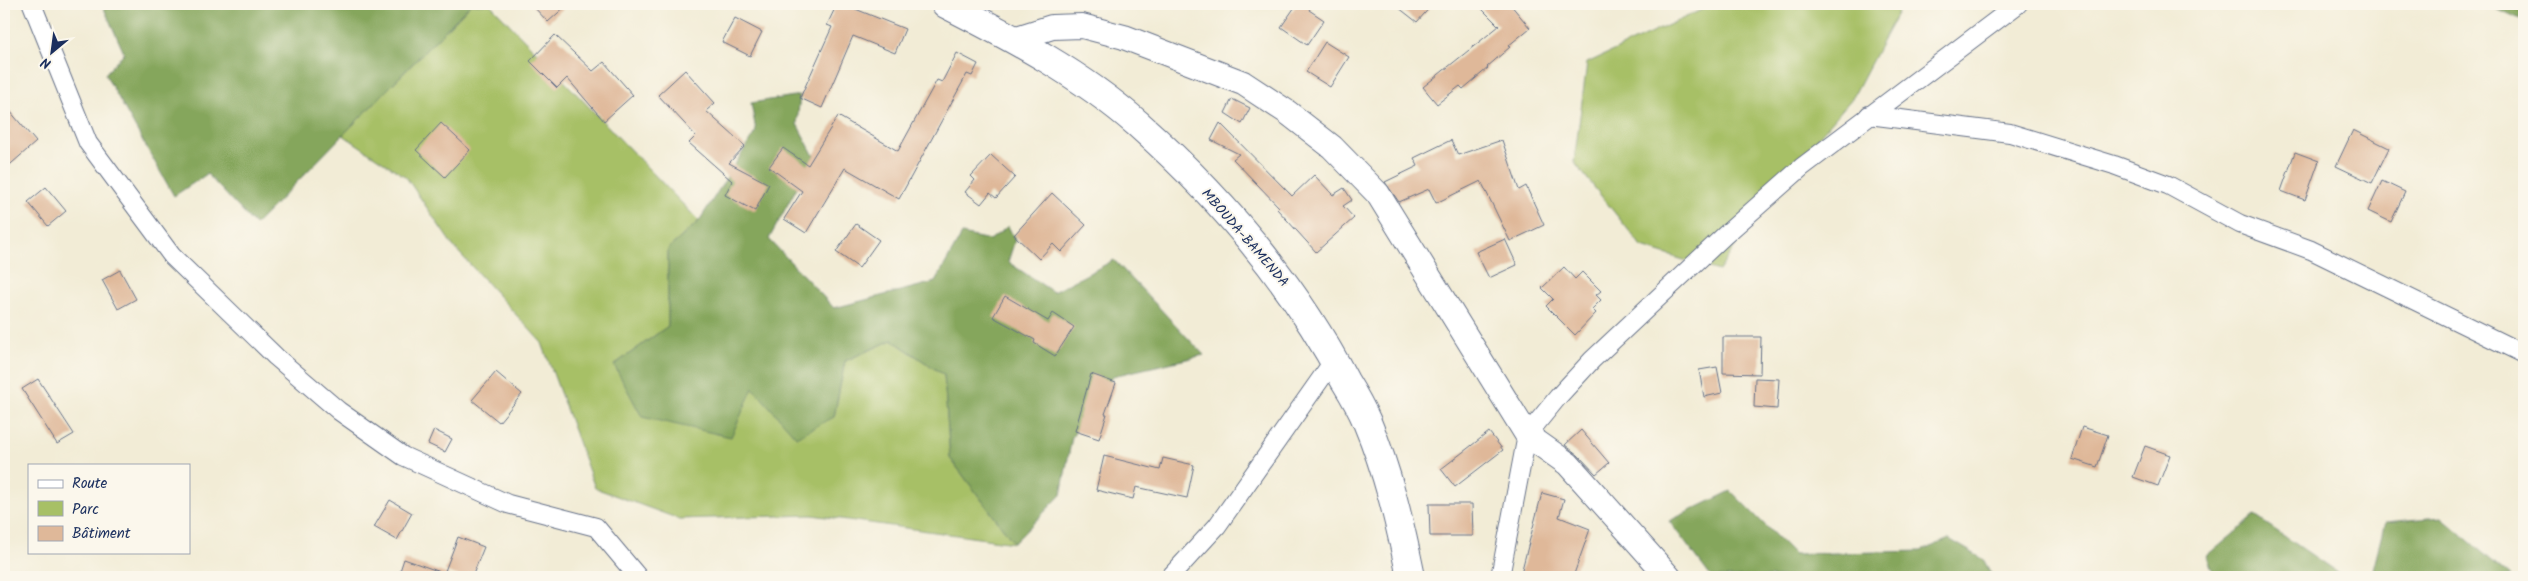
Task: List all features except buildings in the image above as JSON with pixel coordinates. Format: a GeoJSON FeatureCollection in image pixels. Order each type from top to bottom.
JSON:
{"type":"FeatureCollection","features":[{"type":"Feature","properties":{"kind":"highway","name":"MBOUDA-BAMENDA"},"geometry":{"type":"LineString","coordinates":[[946,4],[1014,38],[1069,73],[1137,124],[1187,172],[1245,234],[1294,295],[1334,360],[1366,420],[1393,492],[1411,577]]}},
{"type":"Feature","properties":{"kind":"street"},"geometry":{"type":"LineString","coordinates":[[32,4],[88,143],[172,256],[276,356],[339,411],[403,456],[508,504],[596,527],[638,577]]}},
{"type":"Feature","properties":{"kind":"street"},"geometry":{"type":"LineString","coordinates":[[1500,577],[1527,436],[1592,360],[1725,235],[1802,167],[2018,4]]}},
{"type":"Feature","properties":{"kind":"street"},"geometry":{"type":"LineString","coordinates":[[1014,38],[1052,27],[1082,26],[1124,37],[1243,83],[1287,112],[1332,147],[1378,194],[1527,436],[1568,464],[1669,577]]}},
{"type":"Feature","properties":{"kind":"street"},"geometry":{"type":"LineString","coordinates":[[1869,115],[2010,133],[2123,168],[2168,185],[2240,224],[2311,250],[2524,354]]}},
{"type":"Feature","properties":{"kind":"street"},"geometry":{"type":"LineString","coordinates":[[1170,577],[1217,526],[1334,360]]}},
{"type":"Feature","properties":{"kind":"green space"},"geometry":{"type":"Polygon","coordinates":[[[102,4],[471,4],[255,225],[207,174],[174,196],[105,74],[124,53],[102,4]]]}},
{"type":"Feature","properties":{"kind":"green space"},"geometry":{"type":"Polygon","coordinates":[[[471,4],[490,4],[699,221],[668,249],[668,326],[614,365],[753,387],[834,417],[845,361],[892,340],[944,375],[950,458],[1014,543],[812,515],[679,519],[595,488],[542,343],[453,246],[406,177],[343,135],[471,4]]]}},
{"type":"Feature","properties":{"kind":"green space"},"geometry":{"type":"Polygon","coordinates":[[[1714,4],[1902,4],[1853,97],[1765,200],[1719,271],[1642,247],[1574,162],[1587,63],[1714,4]]]}},
{"type":"Feature","properties":{"kind":"green space"},"geometry":{"type":"Polygon","coordinates":[[[2488,4],[2524,4],[2524,21],[2488,4]]]}},
{"type":"Feature","properties":{"kind":"green space"},"geometry":{"type":"Polygon","coordinates":[[[800,95],[797,124],[814,156],[769,239],[834,308],[935,282],[962,234],[990,240],[1008,226],[1015,240],[1008,262],[1053,292],[1114,260],[1204,355],[1113,376],[1072,437],[1061,495],[1014,543],[950,458],[944,375],[892,340],[845,361],[834,417],[796,437],[753,388],[731,437],[642,417],[614,365],[668,326],[668,249],[699,221],[756,131],[751,103],[800,95]]]}},
{"type":"Feature","properties":{"kind":"green space"},"geometry":{"type":"Polygon","coordinates":[[[1731,491],[1794,554],[1921,551],[1949,539],[1983,559],[1993,577],[1711,577],[1669,521],[1731,491]]]}},
{"type":"Feature","properties":{"kind":"green space"},"geometry":{"type":"Polygon","coordinates":[[[2255,516],[2344,577],[2215,577],[2207,556],[2255,516]]]}},
{"type":"Feature","properties":{"kind":"green space"},"geometry":{"type":"Polygon","coordinates":[[[2441,517],[2511,577],[2371,577],[2385,522],[2441,517]]]}}]}
